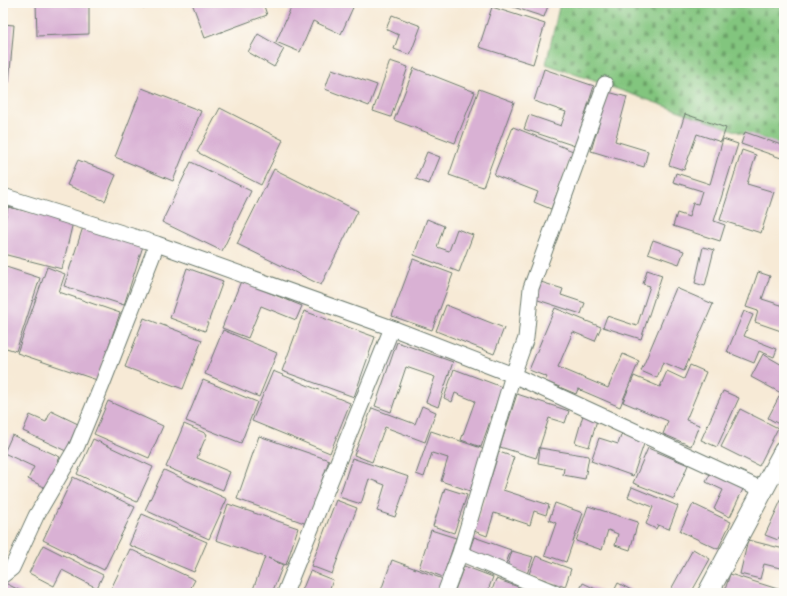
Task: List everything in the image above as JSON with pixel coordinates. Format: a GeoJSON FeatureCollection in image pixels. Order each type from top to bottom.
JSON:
{"type":"FeatureCollection","features":[{"type":"Feature","properties":{"kind":"main road"},"geometry":{"type":"LineString","coordinates":[[708,593],[784,451]]}},
{"type":"Feature","properties":{"kind":"street"},"geometry":{"type":"LineString","coordinates":[[445,593],[460,553],[513,375],[526,338],[531,288],[605,84]]}},
{"type":"Feature","properties":{"kind":"street"},"geometry":{"type":"LineString","coordinates":[[3,196],[157,244],[392,328],[513,375],[763,490]]}},
{"type":"Feature","properties":{"kind":"street"},"geometry":{"type":"LineString","coordinates":[[3,575],[12,568],[36,516],[77,446],[157,244]]}},
{"type":"Feature","properties":{"kind":"street"},"geometry":{"type":"LineString","coordinates":[[285,593],[392,328]]}},
{"type":"Feature","properties":{"kind":"street"},"geometry":{"type":"LineString","coordinates":[[460,553],[556,593]]}},
{"type":"Feature","properties":{"kind":"green space"},"geometry":{"type":"Polygon","coordinates":[[[560,3],[784,3],[784,148],[546,64],[560,3]]]}},
{"type":"Feature","properties":{"kind":"building"},"geometry":{"type":"Polygon","coordinates":[[[36,3],[89,3],[89,34],[37,36],[36,3]]]}},
{"type":"Feature","properties":{"kind":"building"},"geometry":{"type":"Polygon","coordinates":[[[141,3],[156,3],[143,8],[141,3]]]}},
{"type":"Feature","properties":{"kind":"building"},"geometry":{"type":"Polygon","coordinates":[[[192,3],[263,3],[267,15],[205,38],[192,3]]]}},
{"type":"Feature","properties":{"kind":"building"},"geometry":{"type":"Polygon","coordinates":[[[293,3],[355,3],[341,34],[313,21],[300,52],[276,42],[293,3]]]}},
{"type":"Feature","properties":{"kind":"building"},"geometry":{"type":"Polygon","coordinates":[[[501,3],[549,3],[544,17],[501,3]]]}},
{"type":"Feature","properties":{"kind":"building"},"geometry":{"type":"Polygon","coordinates":[[[492,7],[545,24],[533,64],[479,47],[492,7]]]}},
{"type":"Feature","properties":{"kind":"building"},"geometry":{"type":"Polygon","coordinates":[[[392,15],[421,26],[410,55],[394,49],[399,35],[386,29],[392,15]]]}},
{"type":"Feature","properties":{"kind":"building"},"geometry":{"type":"Polygon","coordinates":[[[3,24],[14,25],[9,82],[3,81],[3,24]]]}},
{"type":"Feature","properties":{"kind":"building"},"geometry":{"type":"Polygon","coordinates":[[[258,34],[284,49],[274,67],[248,52],[258,34]]]}},
{"type":"Feature","properties":{"kind":"building"},"geometry":{"type":"Polygon","coordinates":[[[390,61],[408,67],[391,117],[373,111],[390,61]]]}},
{"type":"Feature","properties":{"kind":"building"},"geometry":{"type":"Polygon","coordinates":[[[414,68],[475,92],[455,143],[394,120],[414,68]]]}},
{"type":"Feature","properties":{"kind":"building"},"geometry":{"type":"Polygon","coordinates":[[[332,69],[377,85],[369,106],[325,89],[332,69]]]}},
{"type":"Feature","properties":{"kind":"building"},"geometry":{"type":"Polygon","coordinates":[[[544,69],[594,86],[575,146],[524,129],[529,115],[561,126],[566,112],[534,101],[544,69]]]}},
{"type":"Feature","properties":{"kind":"building"},"geometry":{"type":"Polygon","coordinates":[[[142,88],[201,111],[173,181],[115,157],[142,88]]]}},
{"type":"Feature","properties":{"kind":"building"},"geometry":{"type":"Polygon","coordinates":[[[479,89],[514,102],[483,187],[449,175],[479,89]]]}},
{"type":"Feature","properties":{"kind":"building"},"geometry":{"type":"Polygon","coordinates":[[[608,92],[627,97],[615,141],[648,151],[644,167],[591,151],[608,92]]]}},
{"type":"Feature","properties":{"kind":"building"},"geometry":{"type":"Polygon","coordinates":[[[220,108],[283,140],[261,185],[197,152],[220,108]]]}},
{"type":"Feature","properties":{"kind":"building"},"geometry":{"type":"Polygon","coordinates":[[[685,114],[726,128],[721,142],[697,134],[684,170],[669,165],[685,114]]]}},
{"type":"Feature","properties":{"kind":"building"},"geometry":{"type":"Polygon","coordinates":[[[513,127],[573,151],[551,209],[534,202],[538,192],[494,175],[513,127]]]}},
{"type":"Feature","properties":{"kind":"building"},"geometry":{"type":"Polygon","coordinates":[[[745,132],[784,146],[784,159],[741,144],[745,132]]]}},
{"type":"Feature","properties":{"kind":"building"},"geometry":{"type":"Polygon","coordinates":[[[723,139],[738,144],[714,221],[725,225],[720,241],[673,226],[677,213],[689,217],[693,203],[698,204],[702,191],[673,182],[676,173],[710,184],[723,139]]]}},
{"type":"Feature","properties":{"kind":"building"},"geometry":{"type":"Polygon","coordinates":[[[742,150],[756,155],[747,184],[774,192],[761,233],[720,220],[742,150]]]}},
{"type":"Feature","properties":{"kind":"building"},"geometry":{"type":"Polygon","coordinates":[[[427,152],[440,157],[429,184],[416,179],[427,152]]]}},
{"type":"Feature","properties":{"kind":"building"},"geometry":{"type":"Polygon","coordinates":[[[78,160],[116,175],[105,201],[67,185],[78,160]]]}},
{"type":"Feature","properties":{"kind":"building"},"geometry":{"type":"Polygon","coordinates":[[[191,162],[251,191],[222,251],[162,222],[191,162]]]}},
{"type":"Feature","properties":{"kind":"building"},"geometry":{"type":"Polygon","coordinates":[[[274,169],[358,211],[321,285],[237,244],[274,169]]]}},
{"type":"Feature","properties":{"kind":"building"},"geometry":{"type":"Polygon","coordinates":[[[8,207],[73,222],[62,269],[3,254],[3,228],[8,207]]]}},
{"type":"Feature","properties":{"kind":"building"},"geometry":{"type":"Polygon","coordinates":[[[427,219],[444,226],[437,247],[449,251],[457,229],[473,235],[459,272],[414,255],[427,219]]]}},
{"type":"Feature","properties":{"kind":"building"},"geometry":{"type":"Polygon","coordinates":[[[83,227],[143,246],[124,305],[64,286],[83,227]]]}},
{"type":"Feature","properties":{"kind":"building"},"geometry":{"type":"Polygon","coordinates":[[[653,240],[684,251],[679,264],[648,253],[653,240]]]}},
{"type":"Feature","properties":{"kind":"building"},"geometry":{"type":"Polygon","coordinates":[[[703,247],[714,250],[705,286],[695,283],[703,247]]]}},
{"type":"Feature","properties":{"kind":"building"},"geometry":{"type":"Polygon","coordinates":[[[413,259],[453,274],[432,330],[392,316],[413,259]]]}},
{"type":"Feature","properties":{"kind":"building"},"geometry":{"type":"Polygon","coordinates":[[[3,266],[40,278],[16,351],[3,347],[3,266]]]}},
{"type":"Feature","properties":{"kind":"building"},"geometry":{"type":"Polygon","coordinates":[[[47,267],[65,274],[59,292],[120,313],[97,380],[17,353],[47,267]]]}},
{"type":"Feature","properties":{"kind":"building"},"geometry":{"type":"Polygon","coordinates":[[[187,268],[223,281],[205,331],[170,318],[187,268]]]}},
{"type":"Feature","properties":{"kind":"building"},"geometry":{"type":"Polygon","coordinates":[[[647,270],[662,275],[641,339],[603,327],[607,316],[637,326],[650,286],[643,284],[647,270]]]}},
{"type":"Feature","properties":{"kind":"building"},"geometry":{"type":"Polygon","coordinates":[[[758,272],[770,276],[762,299],[784,306],[784,332],[755,322],[758,311],[746,307],[758,272]]]}},
{"type":"Feature","properties":{"kind":"building"},"geometry":{"type":"Polygon","coordinates":[[[241,281],[302,306],[296,320],[261,306],[248,338],[222,328],[241,281]]]}},
{"type":"Feature","properties":{"kind":"building"},"geometry":{"type":"Polygon","coordinates":[[[541,282],[563,289],[561,295],[585,303],[581,314],[535,299],[541,282]]]}},
{"type":"Feature","properties":{"kind":"building"},"geometry":{"type":"Polygon","coordinates":[[[676,288],[713,304],[684,371],[663,362],[657,378],[641,371],[676,288]]]}},
{"type":"Feature","properties":{"kind":"building"},"geometry":{"type":"Polygon","coordinates":[[[446,305],[504,328],[494,354],[436,331],[446,305]]]}},
{"type":"Feature","properties":{"kind":"building"},"geometry":{"type":"Polygon","coordinates":[[[555,308],[601,327],[595,341],[573,332],[558,367],[608,388],[623,354],[639,361],[620,407],[578,389],[576,394],[545,381],[547,377],[529,370],[555,308]]]}},
{"type":"Feature","properties":{"kind":"building"},"geometry":{"type":"Polygon","coordinates":[[[304,311],[375,337],[354,397],[282,371],[304,311]]]}},
{"type":"Feature","properties":{"kind":"building"},"geometry":{"type":"Polygon","coordinates":[[[744,311],[753,315],[744,336],[777,349],[774,357],[759,351],[754,363],[727,352],[744,311]]]}},
{"type":"Feature","properties":{"kind":"building"},"geometry":{"type":"Polygon","coordinates":[[[144,318],[202,340],[183,389],[125,367],[144,318]]]}},
{"type":"Feature","properties":{"kind":"building"},"geometry":{"type":"Polygon","coordinates":[[[223,330],[277,353],[259,397],[205,374],[223,330]]]}},
{"type":"Feature","properties":{"kind":"building"},"geometry":{"type":"Polygon","coordinates":[[[397,342],[453,362],[438,407],[426,402],[435,377],[406,367],[391,412],[375,406],[397,342]]]}},
{"type":"Feature","properties":{"kind":"building"},"geometry":{"type":"Polygon","coordinates":[[[763,354],[784,366],[784,427],[768,418],[781,393],[751,377],[763,354]]]}},
{"type":"Feature","properties":{"kind":"building"},"geometry":{"type":"Polygon","coordinates":[[[690,365],[706,372],[686,420],[699,425],[691,446],[663,434],[668,421],[623,402],[634,376],[660,387],[667,371],[684,379],[690,365]]]}},
{"type":"Feature","properties":{"kind":"building"},"geometry":{"type":"Polygon","coordinates":[[[454,369],[502,387],[481,447],[461,440],[475,401],[455,393],[452,402],[444,398],[454,369]]]}},
{"type":"Feature","properties":{"kind":"building"},"geometry":{"type":"Polygon","coordinates":[[[273,371],[350,403],[330,453],[252,421],[273,371]]]}},
{"type":"Feature","properties":{"kind":"building"},"geometry":{"type":"Polygon","coordinates":[[[203,380],[257,402],[241,443],[186,421],[203,380]]]}},
{"type":"Feature","properties":{"kind":"building"},"geometry":{"type":"Polygon","coordinates":[[[723,391],[739,398],[717,447],[701,440],[723,391]]]}},
{"type":"Feature","properties":{"kind":"building"},"geometry":{"type":"Polygon","coordinates":[[[517,394],[569,411],[565,423],[549,418],[536,458],[500,447],[517,394]]]}},
{"type":"Feature","properties":{"kind":"building"},"geometry":{"type":"Polygon","coordinates":[[[108,401],[163,426],[149,458],[94,434],[108,401]]]}},
{"type":"Feature","properties":{"kind":"building"},"geometry":{"type":"Polygon","coordinates":[[[422,406],[436,412],[425,442],[385,427],[372,462],[354,455],[372,408],[415,424],[422,406]]]}},
{"type":"Feature","properties":{"kind":"building"},"geometry":{"type":"Polygon","coordinates":[[[740,409],[778,428],[759,466],[721,447],[740,409]]]}},
{"type":"Feature","properties":{"kind":"building"},"geometry":{"type":"Polygon","coordinates":[[[51,411],[78,424],[66,451],[23,431],[30,415],[46,422],[51,411]]]}},
{"type":"Feature","properties":{"kind":"building"},"geometry":{"type":"Polygon","coordinates":[[[583,415],[597,420],[589,447],[575,443],[583,415]]]}},
{"type":"Feature","properties":{"kind":"building"},"geometry":{"type":"Polygon","coordinates":[[[184,424],[207,434],[197,458],[230,472],[223,490],[166,467],[184,424]]]}},
{"type":"Feature","properties":{"kind":"building"},"geometry":{"type":"Polygon","coordinates":[[[431,431],[484,449],[470,491],[441,481],[448,458],[432,453],[424,477],[416,474],[431,431]]]}},
{"type":"Feature","properties":{"kind":"building"},"geometry":{"type":"Polygon","coordinates":[[[622,433],[645,441],[633,476],[591,461],[599,438],[618,444],[622,433]]]}},
{"type":"Feature","properties":{"kind":"building"},"geometry":{"type":"Polygon","coordinates":[[[12,435],[60,457],[46,488],[28,479],[34,467],[4,453],[12,435]]]}},
{"type":"Feature","properties":{"kind":"building"},"geometry":{"type":"Polygon","coordinates":[[[259,436],[329,460],[307,524],[237,499],[259,436]]]}},
{"type":"Feature","properties":{"kind":"building"},"geometry":{"type":"Polygon","coordinates":[[[93,439],[153,467],[137,502],[77,474],[93,439]]]}},
{"type":"Feature","properties":{"kind":"building"},"geometry":{"type":"Polygon","coordinates":[[[540,448],[589,456],[585,479],[563,475],[564,468],[538,463],[540,448]]]}},
{"type":"Feature","properties":{"kind":"building"},"geometry":{"type":"Polygon","coordinates":[[[648,448],[688,465],[674,499],[633,483],[648,448]]]}},
{"type":"Feature","properties":{"kind":"building"},"geometry":{"type":"Polygon","coordinates":[[[499,452],[514,457],[503,490],[549,505],[546,515],[534,511],[530,525],[494,513],[487,536],[474,531],[499,452]]]}},
{"type":"Feature","properties":{"kind":"building"},"geometry":{"type":"Polygon","coordinates":[[[352,458],[409,477],[395,517],[377,511],[385,485],[369,479],[361,504],[339,497],[352,458]]]}},
{"type":"Feature","properties":{"kind":"building"},"geometry":{"type":"Polygon","coordinates":[[[164,470],[227,499],[209,539],[145,510],[164,470]]]}},
{"type":"Feature","properties":{"kind":"building"},"geometry":{"type":"Polygon","coordinates":[[[711,472],[744,487],[730,517],[714,509],[723,490],[706,482],[711,472]]]}},
{"type":"Feature","properties":{"kind":"building"},"geometry":{"type":"Polygon","coordinates":[[[73,477],[135,507],[104,570],[43,540],[73,477]]]}},
{"type":"Feature","properties":{"kind":"building"},"geometry":{"type":"Polygon","coordinates":[[[632,487],[678,506],[669,529],[658,525],[656,529],[646,524],[653,507],[628,497],[632,487]]]}},
{"type":"Feature","properties":{"kind":"building"},"geometry":{"type":"Polygon","coordinates":[[[445,488],[467,495],[454,533],[433,526],[445,488]]]}},
{"type":"Feature","properties":{"kind":"building"},"geometry":{"type":"Polygon","coordinates":[[[784,494],[784,529],[778,540],[765,535],[784,494]]]}},
{"type":"Feature","properties":{"kind":"building"},"geometry":{"type":"Polygon","coordinates":[[[336,500],[357,508],[332,574],[311,566],[336,500]]]}},
{"type":"Feature","properties":{"kind":"building"},"geometry":{"type":"Polygon","coordinates":[[[555,503],[583,513],[566,562],[545,555],[556,523],[549,520],[555,503]]]}},
{"type":"Feature","properties":{"kind":"building"},"geometry":{"type":"Polygon","coordinates":[[[228,504],[298,528],[286,565],[268,558],[283,565],[272,593],[252,592],[265,557],[216,540],[228,504]]]}},
{"type":"Feature","properties":{"kind":"building"},"geometry":{"type":"Polygon","coordinates":[[[693,504],[731,522],[718,549],[680,531],[693,504]]]}},
{"type":"Feature","properties":{"kind":"building"},"geometry":{"type":"Polygon","coordinates":[[[588,506],[638,522],[630,550],[615,545],[618,534],[608,530],[602,550],[576,541],[588,506]]]}},
{"type":"Feature","properties":{"kind":"building"},"geometry":{"type":"Polygon","coordinates":[[[142,514],[207,542],[194,572],[129,545],[142,514]]]}},
{"type":"Feature","properties":{"kind":"building"},"geometry":{"type":"Polygon","coordinates":[[[431,530],[456,538],[443,577],[419,568],[431,530]]]}},
{"type":"Feature","properties":{"kind":"building"},"geometry":{"type":"Polygon","coordinates":[[[474,537],[511,550],[505,566],[468,554],[474,537]]]}},
{"type":"Feature","properties":{"kind":"building"},"geometry":{"type":"Polygon","coordinates":[[[748,540],[784,549],[784,569],[764,564],[760,579],[740,574],[748,540]]]}},
{"type":"Feature","properties":{"kind":"building"},"geometry":{"type":"Polygon","coordinates":[[[43,545],[103,575],[97,588],[62,570],[54,586],[29,573],[43,545]]]}},
{"type":"Feature","properties":{"kind":"building"},"geometry":{"type":"Polygon","coordinates":[[[130,549],[195,580],[188,593],[109,593],[130,549]]]}},
{"type":"Feature","properties":{"kind":"building"},"geometry":{"type":"Polygon","coordinates":[[[693,549],[710,559],[691,593],[669,593],[693,549]]]}},
{"type":"Feature","properties":{"kind":"building"},"geometry":{"type":"Polygon","coordinates":[[[512,551],[533,557],[527,574],[507,567],[512,551]]]}},
{"type":"Feature","properties":{"kind":"building"},"geometry":{"type":"Polygon","coordinates":[[[536,556],[571,569],[565,587],[529,574],[536,556]]]}},
{"type":"Feature","properties":{"kind":"building"},"geometry":{"type":"Polygon","coordinates":[[[392,560],[443,579],[438,593],[380,593],[392,560]]]}},
{"type":"Feature","properties":{"kind":"building"},"geometry":{"type":"Polygon","coordinates":[[[464,566],[493,577],[487,593],[454,593],[464,566]]]}},
{"type":"Feature","properties":{"kind":"building"},"geometry":{"type":"Polygon","coordinates":[[[310,571],[333,580],[328,593],[301,593],[310,571]]]}},
{"type":"Feature","properties":{"kind":"building"},"geometry":{"type":"Polygon","coordinates":[[[730,574],[784,591],[784,593],[724,593],[730,574]]]}},
{"type":"Feature","properties":{"kind":"building"},"geometry":{"type":"Polygon","coordinates":[[[496,579],[527,590],[526,593],[491,593],[496,579]]]}},
{"type":"Feature","properties":{"kind":"building"},"geometry":{"type":"Polygon","coordinates":[[[3,582],[25,593],[3,593],[3,582]]]}},
{"type":"Feature","properties":{"kind":"building"},"geometry":{"type":"Polygon","coordinates":[[[583,583],[604,593],[578,593],[583,583]]]}},
{"type":"Feature","properties":{"kind":"building"},"geometry":{"type":"Polygon","coordinates":[[[618,583],[635,592],[613,593],[618,583]]]}}]}
